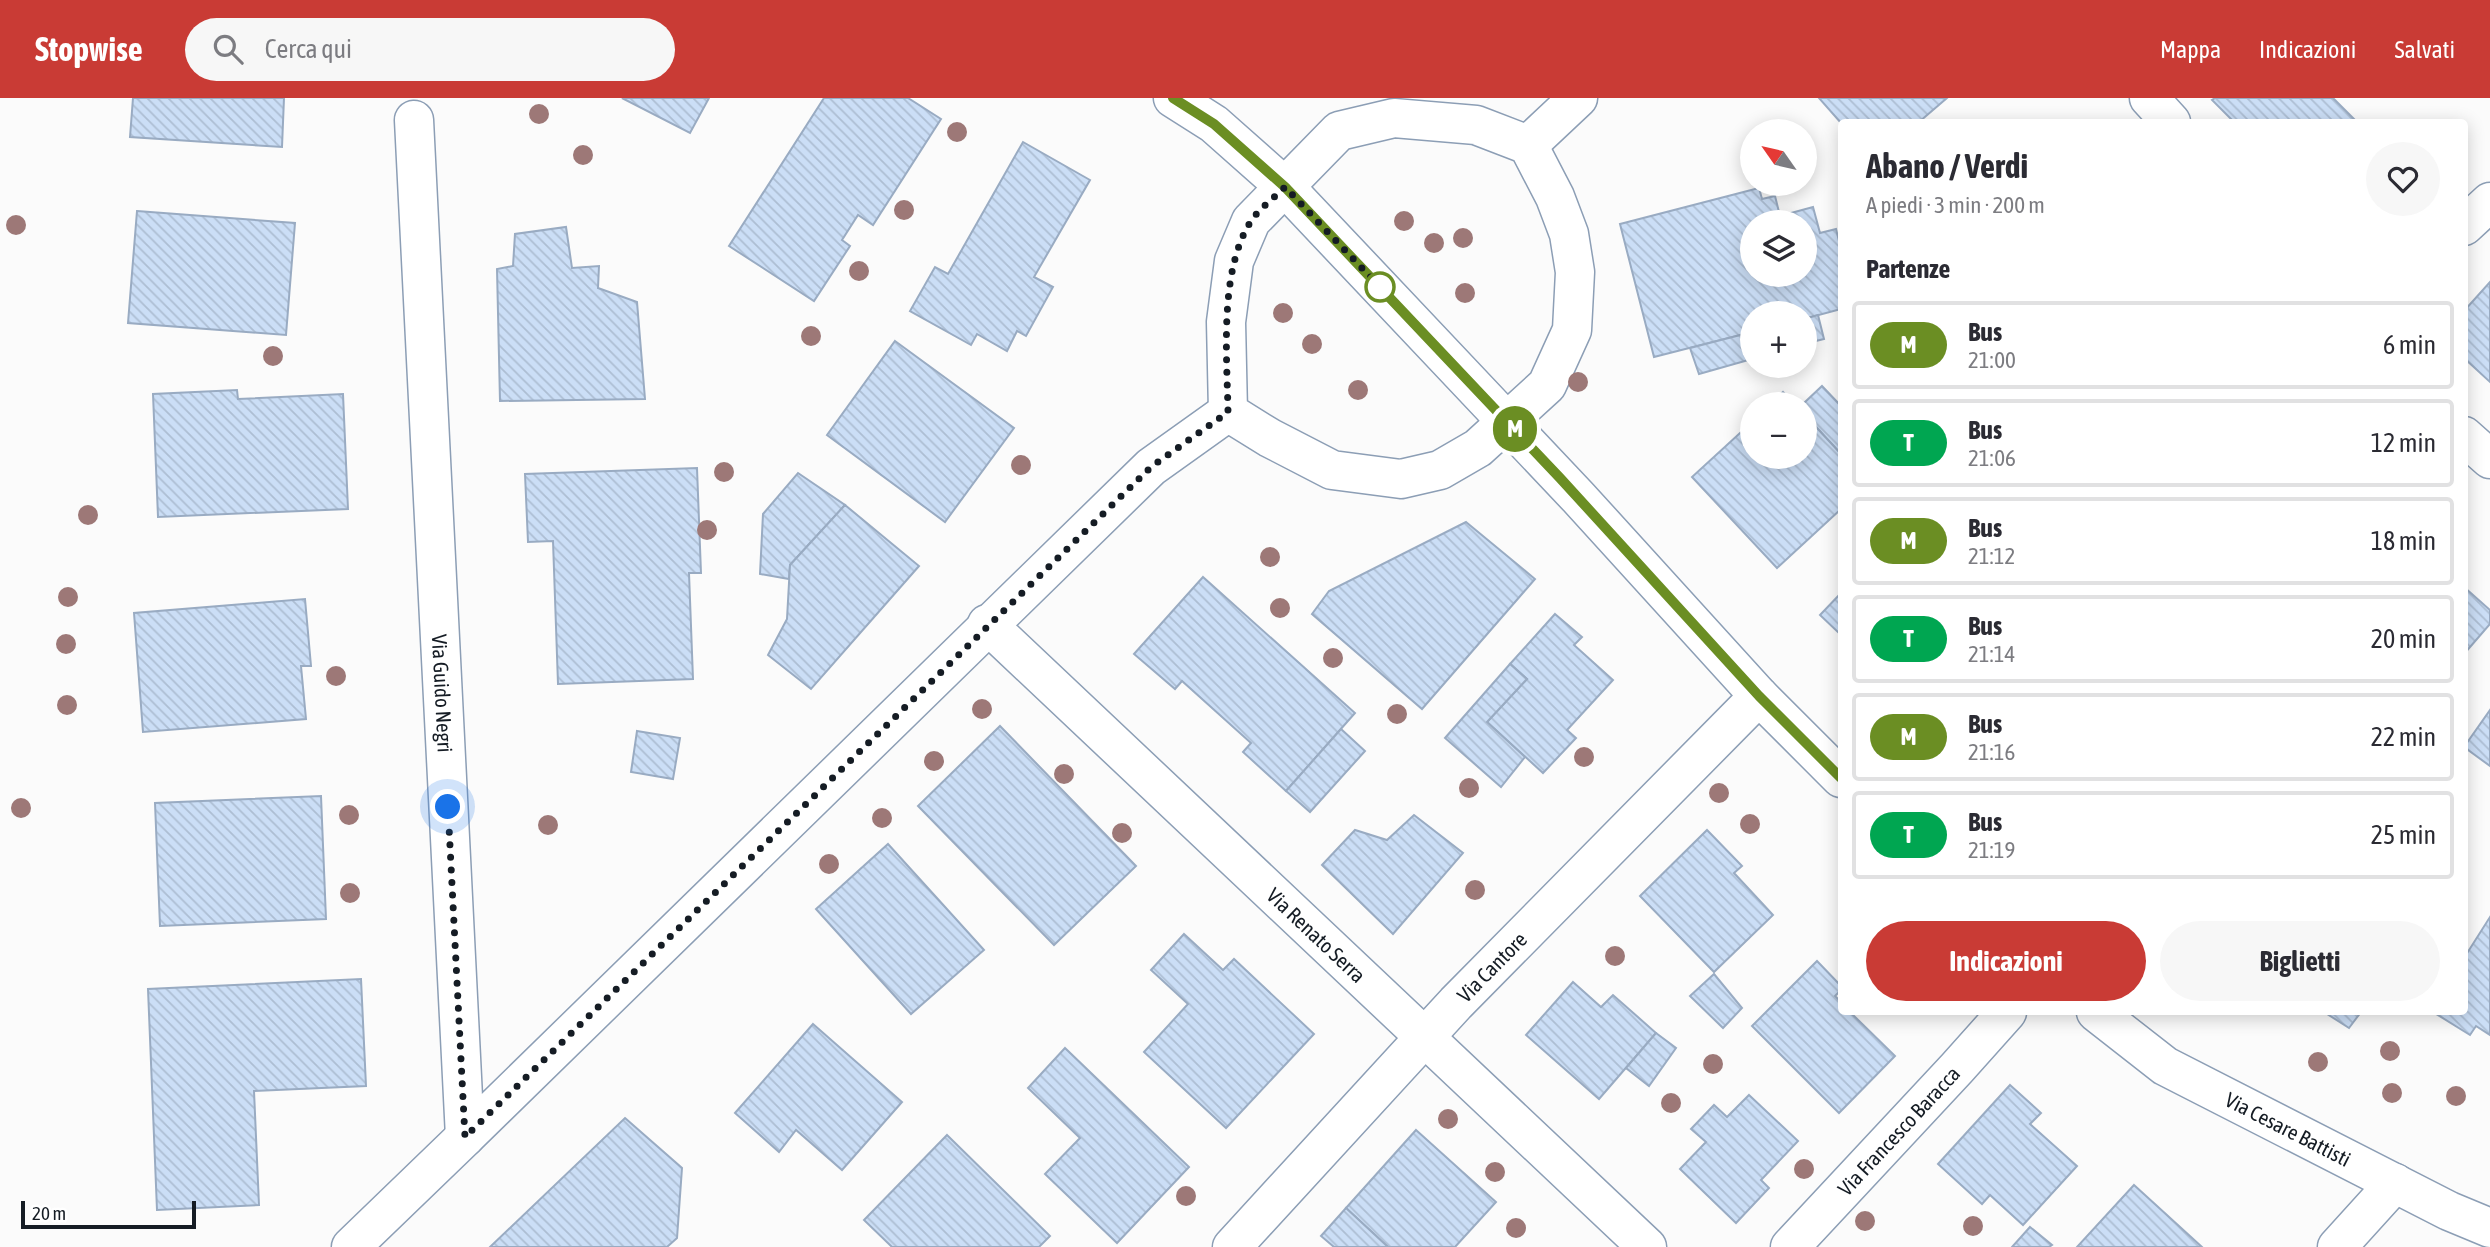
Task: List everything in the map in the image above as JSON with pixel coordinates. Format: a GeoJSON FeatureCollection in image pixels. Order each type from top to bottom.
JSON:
{"type":"FeatureCollection","features":[{"type":"Feature","properties":{"kind":"street"},"geometry":{"type":"LineString","coordinates":[[1173,98],[1214,124],[1285,187],[1507,421],[1759,696],[1838,775]]}},
{"type":"Feature","properties":{"kind":"street"},"geometry":{"type":"LineString","coordinates":[[1528,145],[1578,98]]}},
{"type":"Feature","properties":{"kind":"street"},"geometry":{"type":"LineString","coordinates":[[2149,98],[2168,119]]}},
{"type":"Feature","properties":{"kind":"street"},"geometry":{"type":"LineString","coordinates":[[1394,118],[1476,125],[1528,145],[1555,197],[1569,234],[1575,272],[1572,330],[1547,385],[1478,448],[1440,471],[1401,479],[1332,470],[1270,438],[1228,412],[1226,323],[1234,261],[1251,221],[1339,131],[1394,118]]}},
{"type":"Feature","properties":{"kind":"street","name":"Via Guido Negri"},"geometry":{"type":"LineString","coordinates":[[414,120],[465,1137]]}},
{"type":"Feature","properties":{"kind":"street"},"geometry":{"type":"LineString","coordinates":[[2468,222],[2490,202]]}},
{"type":"Feature","properties":{"kind":"street"},"geometry":{"type":"LineString","coordinates":[[351,1247],[1151,467],[1228,412]]}},
{"type":"Feature","properties":{"kind":"street"},"geometry":{"type":"LineString","coordinates":[[2468,440],[2490,459]]}},
{"type":"Feature","properties":{"kind":"street","name":"Via Renato Serra"},"geometry":{"type":"LineString","coordinates":[[988,624],[1647,1247]]}},
{"type":"Feature","properties":{"kind":"street","name":"Via Cantore"},"geometry":{"type":"LineString","coordinates":[[1232,1247],[1456,1003],[1759,696]]}},
{"type":"Feature","properties":{"kind":"street","name":"Via Francesco Baracca"},"geometry":{"type":"LineString","coordinates":[[1790,1247],[2004,1015]]}},
{"type":"Feature","properties":{"kind":"street","name":"Via Cesare Battisti"},"geometry":{"type":"LineString","coordinates":[[2099,1015],[2165,1066],[2449,1211],[2490,1228]]}},
{"type":"Feature","properties":{"kind":"street"},"geometry":{"type":"LineString","coordinates":[[2337,1247],[2395,1183]]}},
{"type":"Feature","properties":{"kind":"building"},"geometry":{"type":"Polygon","coordinates":[[[133,98],[284,98],[282,147],[130,137],[133,98]]]}},
{"type":"Feature","properties":{"kind":"building"},"geometry":{"type":"Polygon","coordinates":[[[622,98],[709,98],[690,133],[622,98]]]}},
{"type":"Feature","properties":{"kind":"building"},"geometry":{"type":"Polygon","coordinates":[[[824,98],[908,98],[941,119],[873,225],[858,215],[842,240],[850,246],[814,301],[729,246],[824,98]]]}},
{"type":"Feature","properties":{"kind":"building"},"geometry":{"type":"Polygon","coordinates":[[[1819,98],[1947,98],[1922,119],[1838,120],[1819,98]]]}},
{"type":"Feature","properties":{"kind":"building"},"geometry":{"type":"Polygon","coordinates":[[[2333,98],[2354,119],[2231,119],[2212,100],[2333,98]]]}},
{"type":"Feature","properties":{"kind":"building"},"geometry":{"type":"Polygon","coordinates":[[[1023,142],[1090,180],[1034,277],[1053,287],[1026,336],[1017,331],[1007,351],[977,334],[971,345],[910,311],[935,267],[948,274],[1023,142]]]}},
{"type":"Feature","properties":{"kind":"building"},"geometry":{"type":"Polygon","coordinates":[[[1740,193],[1740,196],[1761,196],[1762,199],[1775,196],[1778,210],[1740,210],[1740,287],[1817,287],[1817,222],[1820,233],[1836,229],[1838,310],[1817,315],[1817,301],[1740,301],[1740,335],[1654,357],[1620,224],[1740,193]]]}},
{"type":"Feature","properties":{"kind":"building"},"geometry":{"type":"Polygon","coordinates":[[[137,211],[295,223],[286,335],[128,323],[137,211]]]}},
{"type":"Feature","properties":{"kind":"building"},"geometry":{"type":"Polygon","coordinates":[[[566,227],[572,268],[599,266],[598,288],[637,302],[645,399],[500,401],[497,269],[513,266],[515,234],[566,227]]]}},
{"type":"Feature","properties":{"kind":"building"},"geometry":{"type":"Polygon","coordinates":[[[2490,282],[2490,382],[2468,362],[2468,307],[2490,282]]]}},
{"type":"Feature","properties":{"kind":"building"},"geometry":{"type":"Polygon","coordinates":[[[1817,315],[1824,339],[1817,341],[1817,315]]]}},
{"type":"Feature","properties":{"kind":"building"},"geometry":{"type":"Polygon","coordinates":[[[1740,335],[1740,362],[1699,374],[1690,348],[1740,335]]]}},
{"type":"Feature","properties":{"kind":"building"},"geometry":{"type":"Polygon","coordinates":[[[895,341],[1014,428],[945,522],[827,435],[895,341]]]}},
{"type":"Feature","properties":{"kind":"building"},"geometry":{"type":"Polygon","coordinates":[[[1822,386],[1838,403],[1838,451],[1817,428],[1816,392],[1822,386]]]}},
{"type":"Feature","properties":{"kind":"building"},"geometry":{"type":"Polygon","coordinates":[[[237,390],[238,399],[343,394],[348,509],[158,517],[153,394],[237,390]]]}},
{"type":"Feature","properties":{"kind":"building"},"geometry":{"type":"Polygon","coordinates":[[[1817,428],[1838,451],[1838,512],[1777,568],[1692,477],[1740,433],[1740,469],[1817,469],[1817,428]]]}},
{"type":"Feature","properties":{"kind":"building"},"geometry":{"type":"Polygon","coordinates":[[[697,468],[701,573],[689,573],[693,679],[558,684],[553,541],[528,542],[525,474],[697,468]]]}},
{"type":"Feature","properties":{"kind":"building"},"geometry":{"type":"Polygon","coordinates":[[[798,473],[845,505],[790,565],[789,579],[760,574],[763,514],[798,473]]]}},
{"type":"Feature","properties":{"kind":"building"},"geometry":{"type":"Polygon","coordinates":[[[845,505],[919,566],[811,689],[768,655],[787,619],[790,565],[845,505]]]}},
{"type":"Feature","properties":{"kind":"building"},"geometry":{"type":"Polygon","coordinates":[[[1466,522],[1535,579],[1422,709],[1312,614],[1329,591],[1466,522]]]}},
{"type":"Feature","properties":{"kind":"building"},"geometry":{"type":"Polygon","coordinates":[[[1203,577],[1355,713],[1286,791],[1243,752],[1251,743],[1182,681],[1175,689],[1134,654],[1203,577]]]}},
{"type":"Feature","properties":{"kind":"building"},"geometry":{"type":"Polygon","coordinates":[[[2468,591],[2490,610],[2490,624],[2468,649],[2468,591]]]}},
{"type":"Feature","properties":{"kind":"building"},"geometry":{"type":"Polygon","coordinates":[[[1838,596],[1838,632],[1820,615],[1838,596]]]}},
{"type":"Feature","properties":{"kind":"building"},"geometry":{"type":"Polygon","coordinates":[[[305,599],[311,666],[301,666],[306,719],[143,732],[134,613],[305,599]]]}},
{"type":"Feature","properties":{"kind":"building"},"geometry":{"type":"Polygon","coordinates":[[[1555,614],[1582,637],[1574,645],[1613,680],[1567,730],[1576,738],[1543,773],[1487,722],[1527,679],[1510,664],[1555,614]]]}},
{"type":"Feature","properties":{"kind":"building"},"geometry":{"type":"Polygon","coordinates":[[[1510,664],[1527,679],[1487,722],[1525,757],[1501,787],[1445,738],[1510,664]]]}},
{"type":"Feature","properties":{"kind":"building"},"geometry":{"type":"Polygon","coordinates":[[[2490,710],[2490,766],[2468,750],[2468,741],[2490,710]]]}},
{"type":"Feature","properties":{"kind":"building"},"geometry":{"type":"Polygon","coordinates":[[[1000,726],[1136,866],[1054,945],[918,806],[1000,726]]]}},
{"type":"Feature","properties":{"kind":"building"},"geometry":{"type":"Polygon","coordinates":[[[1341,729],[1365,751],[1310,812],[1286,791],[1341,729]]]}},
{"type":"Feature","properties":{"kind":"building"},"geometry":{"type":"Polygon","coordinates":[[[637,731],[680,738],[673,779],[631,772],[637,731]]]}},
{"type":"Feature","properties":{"kind":"building"},"geometry":{"type":"Polygon","coordinates":[[[321,796],[326,919],[160,926],[155,803],[321,796]]]}},
{"type":"Feature","properties":{"kind":"building"},"geometry":{"type":"Polygon","coordinates":[[[1414,815],[1463,853],[1393,934],[1322,865],[1355,830],[1387,840],[1414,815]]]}},
{"type":"Feature","properties":{"kind":"building"},"geometry":{"type":"Polygon","coordinates":[[[1707,830],[1742,866],[1734,873],[1773,915],[1714,972],[1640,896],[1707,830]]]}},
{"type":"Feature","properties":{"kind":"building"},"geometry":{"type":"Polygon","coordinates":[[[888,844],[984,950],[911,1014],[816,909],[888,844]]]}},
{"type":"Feature","properties":{"kind":"building"},"geometry":{"type":"Polygon","coordinates":[[[2490,917],[2490,1035],[2476,1026],[2470,1035],[2438,1015],[2468,1015],[2468,952],[2490,917]]]}},
{"type":"Feature","properties":{"kind":"building"},"geometry":{"type":"Polygon","coordinates":[[[1184,934],[1223,970],[1234,959],[1314,1034],[1226,1128],[1144,1052],[1188,1004],[1151,970],[1184,934]]]}},
{"type":"Feature","properties":{"kind":"building"},"geometry":{"type":"Polygon","coordinates":[[[1817,961],[1838,983],[1838,993],[1835,996],[1838,999],[1838,1015],[1853,1015],[1895,1056],[1839,1113],[1752,1026],[1817,961]]]}},
{"type":"Feature","properties":{"kind":"building"},"geometry":{"type":"Polygon","coordinates":[[[1714,974],[1742,1008],[1723,1028],[1690,996],[1714,974]]]}},
{"type":"Feature","properties":{"kind":"building"},"geometry":{"type":"Polygon","coordinates":[[[361,979],[366,1086],[254,1091],[259,1205],[157,1210],[148,989],[361,979]]]}},
{"type":"Feature","properties":{"kind":"building"},"geometry":{"type":"Polygon","coordinates":[[[1573,982],[1601,1007],[1613,995],[1656,1033],[1599,1099],[1526,1035],[1573,982]]]}},
{"type":"Feature","properties":{"kind":"building"},"geometry":{"type":"Polygon","coordinates":[[[2329,1015],[2359,1015],[2349,1028],[2329,1015]]]}},
{"type":"Feature","properties":{"kind":"building"},"geometry":{"type":"Polygon","coordinates":[[[813,1024],[902,1102],[842,1170],[796,1130],[779,1152],[735,1113],[813,1024]]]}},
{"type":"Feature","properties":{"kind":"building"},"geometry":{"type":"Polygon","coordinates":[[[1656,1033],[1676,1048],[1649,1086],[1626,1068],[1656,1033]]]}},
{"type":"Feature","properties":{"kind":"building"},"geometry":{"type":"Polygon","coordinates":[[[1065,1048],[1189,1167],[1117,1243],[1045,1174],[1080,1138],[1028,1088],[1065,1048]]]}},
{"type":"Feature","properties":{"kind":"building"},"geometry":{"type":"Polygon","coordinates":[[[2010,1085],[2041,1113],[2030,1124],[2077,1166],[2023,1225],[1990,1195],[1982,1204],[1938,1164],[2010,1085]]]}},
{"type":"Feature","properties":{"kind":"building"},"geometry":{"type":"Polygon","coordinates":[[[1749,1095],[1798,1141],[1761,1180],[1769,1188],[1736,1223],[1680,1169],[1706,1142],[1691,1129],[1714,1105],[1727,1117],[1749,1095]]]}},
{"type":"Feature","properties":{"kind":"building"},"geometry":{"type":"Polygon","coordinates":[[[625,1118],[682,1168],[677,1238],[667,1247],[490,1247],[625,1118]]]}},
{"type":"Feature","properties":{"kind":"building"},"geometry":{"type":"Polygon","coordinates":[[[1416,1130],[1496,1202],[1455,1247],[1388,1247],[1346,1208],[1416,1130]]]}},
{"type":"Feature","properties":{"kind":"building"},"geometry":{"type":"Polygon","coordinates":[[[947,1135],[1050,1236],[1039,1247],[892,1247],[864,1220],[947,1135]]]}},
{"type":"Feature","properties":{"kind":"building"},"geometry":{"type":"Polygon","coordinates":[[[2134,1185],[2202,1247],[2077,1247],[2134,1185]]]}},
{"type":"Feature","properties":{"kind":"building"},"geometry":{"type":"Polygon","coordinates":[[[1346,1208],[1388,1247],[1334,1247],[1321,1236],[1346,1208]]]}},
{"type":"Feature","properties":{"kind":"building"},"geometry":{"type":"Polygon","coordinates":[[[2030,1227],[2052,1245],[2012,1247],[2030,1227]]]}},
{"type":"Feature","properties":{"kind":"bus line","name":"M"},"geometry":{"type":"LineString","coordinates":[[1173,98],[1214,124],[1285,187],[1560,478],[1759,696],[1838,775]]}},
{"type":"Feature","properties":{"kind":"route"},"geometry":{"type":"LineString","coordinates":[[448,807],[465,1137],[1151,467],[1228,412],[1226,323],[1234,261],[1251,221],[1285,187],[1380,287]]}}]}
